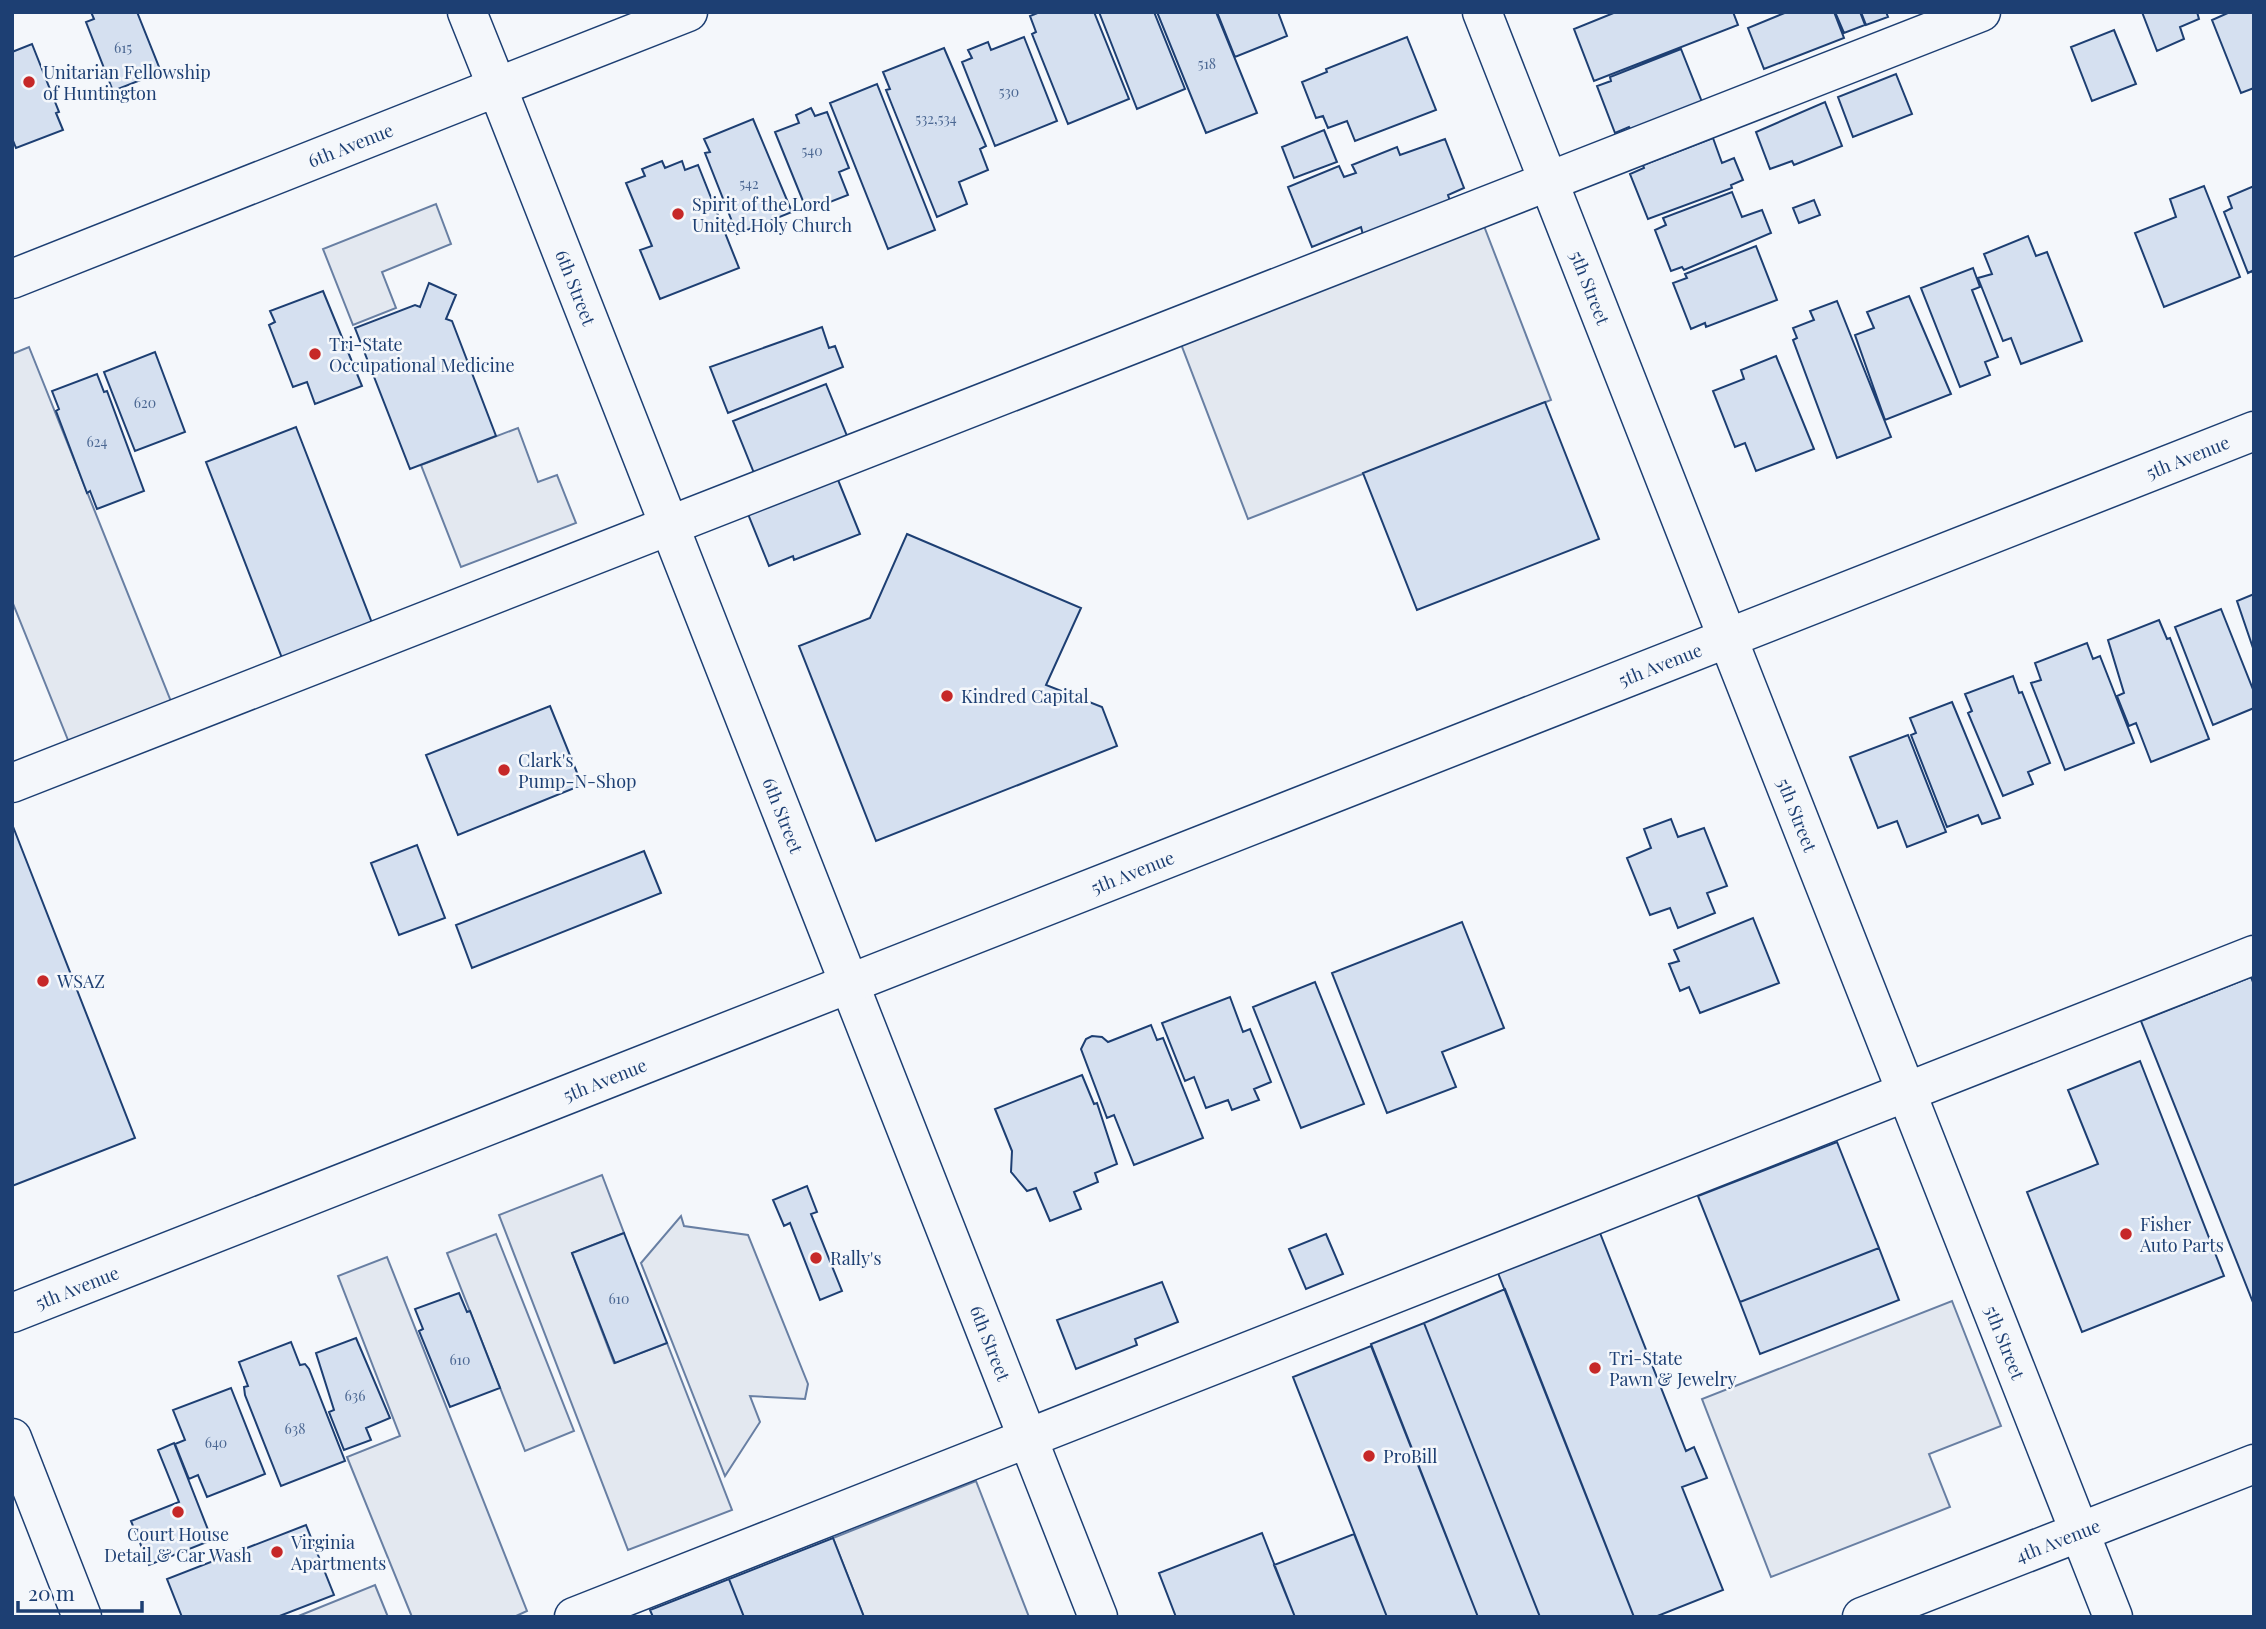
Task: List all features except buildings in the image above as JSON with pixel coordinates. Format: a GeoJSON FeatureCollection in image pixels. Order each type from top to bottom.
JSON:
{"type":"FeatureCollection","features":[{"type":"Feature","properties":{"kind":"main road","name":"6th Street"},"geometry":{"type":"LineString","coordinates":[[467,12],[1098,1617]]}},
{"type":"Feature","properties":{"kind":"main road","name":"6th Avenue"},"geometry":{"type":"LineString","coordinates":[[12,279],[688,12]]}},
{"type":"Feature","properties":{"kind":"main road","name":"5th Street"},"geometry":{"type":"LineString","coordinates":[[1482,12],[2113,1617]]}},
{"type":"Feature","properties":{"kind":"main road"},"geometry":{"type":"LineString","coordinates":[[12,783],[1981,12]]}},
{"type":"Feature","properties":{"kind":"main road","name":"5th Avenue"},"geometry":{"type":"LineString","coordinates":[[12,1313],[2254,431]]}},
{"type":"Feature","properties":{"kind":"main road"},"geometry":{"type":"LineString","coordinates":[[574,1617],[2254,955]]}},
{"type":"Feature","properties":{"kind":"main road"},"geometry":{"type":"LineString","coordinates":[[12,1438],[82,1617]]}},
{"type":"Feature","properties":{"kind":"main road","name":"4th Avenue"},"geometry":{"type":"LineString","coordinates":[[1862,1617],[2254,1464]]}},
{"type":"Feature","properties":{"kind":"shaded area"},"geometry":{"type":"Polygon","coordinates":[[[436,204],[451,244],[382,272],[396,308],[353,325],[323,249],[436,204]]]}},
{"type":"Feature","properties":{"kind":"shaded area"},"geometry":{"type":"Polygon","coordinates":[[[1484,226],[1551,400],[1248,519],[1181,344],[1484,226]]]}},
{"type":"Feature","properties":{"kind":"shaded area"},"geometry":{"type":"Polygon","coordinates":[[[29,347],[172,704],[70,745],[12,601],[12,354],[29,347]]]}},
{"type":"Feature","properties":{"kind":"shaded area"},"geometry":{"type":"Polygon","coordinates":[[[518,428],[538,482],[557,475],[576,523],[461,567],[421,465],[518,428]]]}},
{"type":"Feature","properties":{"kind":"shaded area"},"geometry":{"type":"Polygon","coordinates":[[[602,1175],[624,1233],[572,1253],[614,1363],[667,1343],[732,1510],[628,1550],[499,1215],[602,1175]]]}},
{"type":"Feature","properties":{"kind":"shaded area"},"geometry":{"type":"Polygon","coordinates":[[[681,1216],[684,1226],[748,1235],[808,1384],[805,1399],[750,1396],[760,1422],[725,1476],[641,1263],[681,1216]]]}},
{"type":"Feature","properties":{"kind":"shaded area"},"geometry":{"type":"Polygon","coordinates":[[[496,1234],[574,1431],[525,1451],[447,1253],[496,1234]]]}},
{"type":"Feature","properties":{"kind":"shaded area"},"geometry":{"type":"Polygon","coordinates":[[[387,1257],[527,1611],[514,1617],[412,1617],[347,1457],[400,1436],[338,1276],[387,1257]]]}},
{"type":"Feature","properties":{"kind":"shaded area"},"geometry":{"type":"Polygon","coordinates":[[[1952,1301],[2001,1426],[1929,1454],[1950,1507],[1771,1577],[1702,1399],[1952,1301]]]}},
{"type":"Feature","properties":{"kind":"shaded area"},"geometry":{"type":"Polygon","coordinates":[[[976,1481],[1029,1617],[864,1617],[833,1538],[976,1481]]]}},
{"type":"Feature","properties":{"kind":"shaded area"},"geometry":{"type":"Polygon","coordinates":[[[375,1585],[388,1617],[296,1617],[375,1585]]]}},
{"type":"Feature","properties":{"kind":"place","name":"Unitarian Fellowship of Huntington"},"geometry":{"type":"Point","coordinates":[29,82]}},
{"type":"Feature","properties":{"kind":"place","name":"Spirit of the Lord United Holy Church"},"geometry":{"type":"Point","coordinates":[678,214]}},
{"type":"Feature","properties":{"kind":"place","name":"Tri-State Occupational Medicine"},"geometry":{"type":"Point","coordinates":[315,354]}},
{"type":"Feature","properties":{"kind":"place","name":"Kindred Capital"},"geometry":{"type":"Point","coordinates":[947,696]}},
{"type":"Feature","properties":{"kind":"place","name":"Clark's Pump-N-Shop"},"geometry":{"type":"Point","coordinates":[504,770]}},
{"type":"Feature","properties":{"kind":"place","name":"WSAZ"},"geometry":{"type":"Point","coordinates":[43,981]}},
{"type":"Feature","properties":{"kind":"place","name":"Fisher Auto Parts"},"geometry":{"type":"Point","coordinates":[2126,1234]}},
{"type":"Feature","properties":{"kind":"place","name":"Rally's"},"geometry":{"type":"Point","coordinates":[816,1258]}},
{"type":"Feature","properties":{"kind":"place","name":"Tri-State Pawn & Jewelry"},"geometry":{"type":"Point","coordinates":[1595,1368]}},
{"type":"Feature","properties":{"kind":"place","name":"ProBill"},"geometry":{"type":"Point","coordinates":[1369,1456]}},
{"type":"Feature","properties":{"kind":"place","name":"Court House Detail & Car Wash"},"geometry":{"type":"Point","coordinates":[178,1512]}},
{"type":"Feature","properties":{"kind":"place","name":"Virginia Apartments"},"geometry":{"type":"Point","coordinates":[277,1552]}}]}
